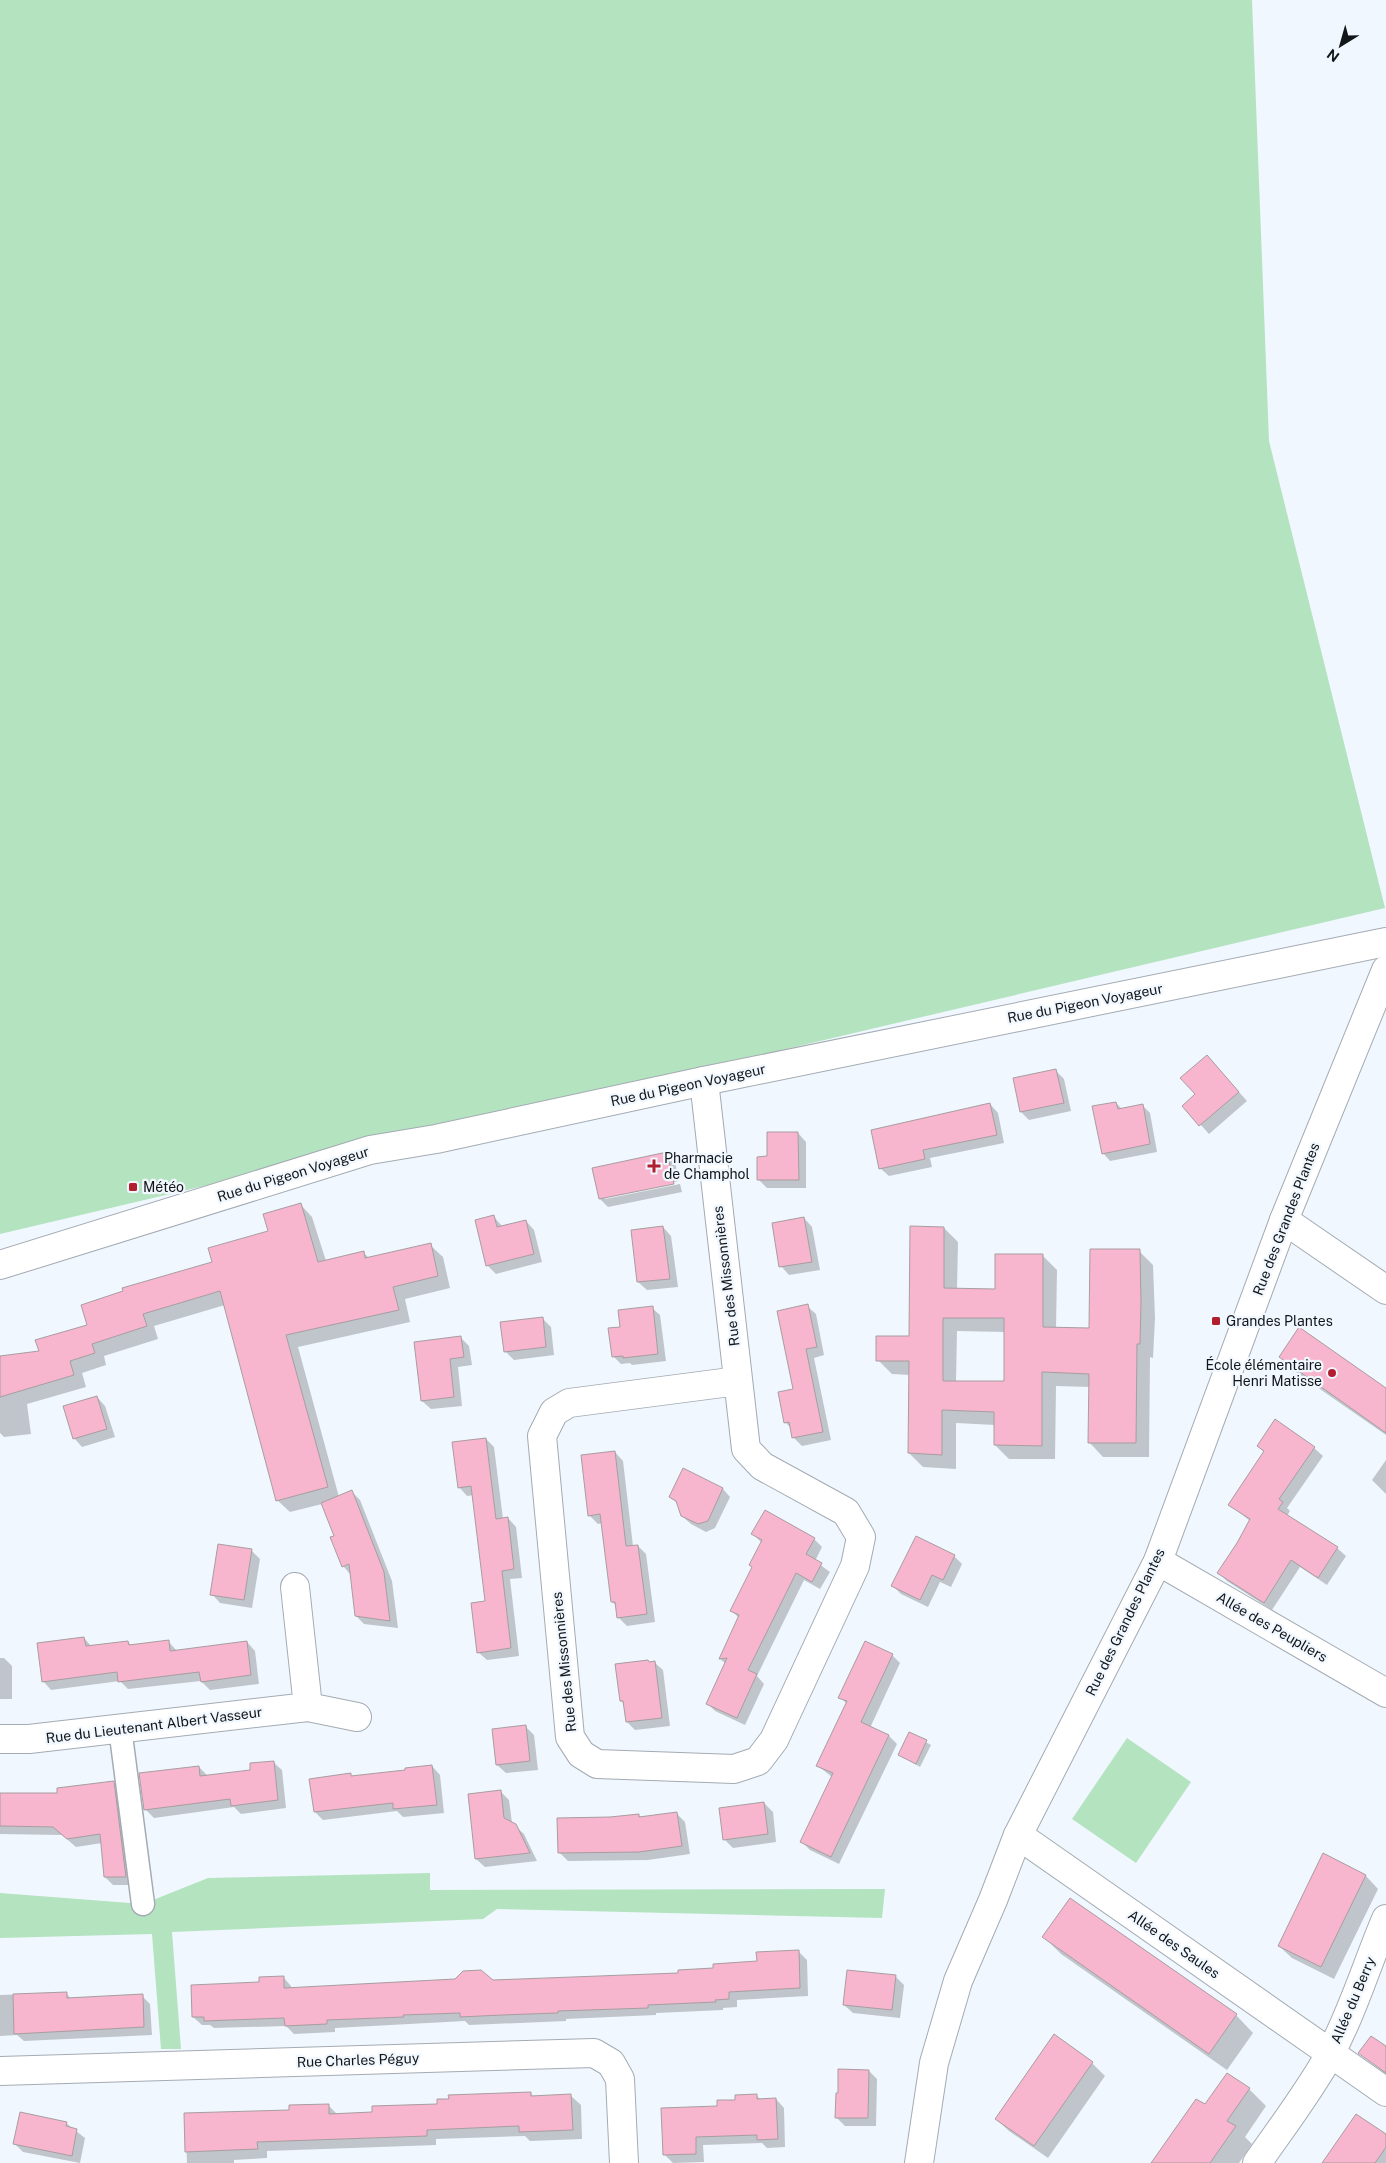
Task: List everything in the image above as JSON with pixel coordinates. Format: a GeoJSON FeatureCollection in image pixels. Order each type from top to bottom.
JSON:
{"type":"FeatureCollection","features":[{"type":"Feature","properties":{"kind":"street","name":"Rue du Pigeon Voyageur"},"geometry":{"type":"LineString","coordinates":[[0,1265],[370,1150],[436,1139],[704,1081],[1386,942]]}},
{"type":"Feature","properties":{"kind":"street","name":"Rue des Grandes Plantes"},"geometry":{"type":"LineString","coordinates":[[919,2163],[934,2063],[958,1981],[993,1900],[1018,1835],[1158,1561],[1284,1220],[1386,970]]}},
{"type":"Feature","properties":{"kind":"street","name":"Rue des Missonnières"},"geometry":{"type":"LineString","coordinates":[[704,1081],[746,1449],[762,1466],[846,1512],[861,1537],[855,1566],[774,1740],[758,1760],[734,1769],[597,1764],[581,1754],[570,1737],[542,1436],[554,1412],[569,1403],[738,1381]]}},
{"type":"Feature","properties":{"kind":"street"},"geometry":{"type":"LineString","coordinates":[[1284,1220],[1386,1290]]}},
{"type":"Feature","properties":{"kind":"street","name":"Allée des Peupliers"},"geometry":{"type":"LineString","coordinates":[[1158,1561],[1386,1692]]}},
{"type":"Feature","properties":{"kind":"street"},"geometry":{"type":"LineString","coordinates":[[295,1587],[308,1706]]}},
{"type":"Feature","properties":{"kind":"street","name":"Rue du Lieutenant Albert Vasseur"},"geometry":{"type":"LineString","coordinates":[[0,1739],[29,1739],[308,1706],[356,1717]]}},
{"type":"Feature","properties":{"kind":"street"},"geometry":{"type":"LineString","coordinates":[[120,1728],[143,1904]]}},
{"type":"Feature","properties":{"kind":"street","name":"Allée des Saules"},"geometry":{"type":"LineString","coordinates":[[1018,1835],[1386,2092]]}},
{"type":"Feature","properties":{"kind":"street","name":"Allée du Berry"},"geometry":{"type":"LineString","coordinates":[[1257,2163],[1319,2073],[1352,2008],[1385,1927]]}},
{"type":"Feature","properties":{"kind":"street","name":"Rue Charles Péguy"},"geometry":{"type":"LineString","coordinates":[[0,2071],[594,2053],[611,2063],[620,2079],[624,2163]]}},
{"type":"Feature","properties":{"kind":"green space"},"geometry":{"type":"Polygon","coordinates":[[[0,0],[1252,0],[1269,441],[1385,908],[0,1234],[0,0]]]}},
{"type":"Feature","properties":{"kind":"green space"},"geometry":{"type":"Polygon","coordinates":[[[1127,1738],[1191,1782],[1136,1863],[1072,1819],[1127,1738]]]}},
{"type":"Feature","properties":{"kind":"green space"},"geometry":{"type":"Polygon","coordinates":[[[430,1873],[430,1890],[885,1889],[882,1918],[497,1909],[483,1919],[172,1932],[181,2049],[161,2049],[152,1934],[0,1938],[0,1893],[143,1904],[208,1878],[430,1873]]]}},
{"type":"Feature","properties":{"kind":"building"},"geometry":{"type":"Polygon","coordinates":[[[1207,1055],[1239,1092],[1199,1126],[1182,1106],[1195,1094],[1180,1078],[1207,1055]]]}},
{"type":"Feature","properties":{"kind":"building"},"geometry":{"type":"Polygon","coordinates":[[[1056,1069],[1064,1103],[1020,1112],[1013,1078],[1056,1069]]]}},
{"type":"Feature","properties":{"kind":"building"},"geometry":{"type":"Polygon","coordinates":[[[1116,1102],[1118,1109],[1143,1104],[1150,1144],[1102,1154],[1092,1106],[1116,1102]]]}},
{"type":"Feature","properties":{"kind":"building"},"geometry":{"type":"Polygon","coordinates":[[[990,1103],[997,1135],[923,1150],[925,1159],[879,1169],[871,1130],[990,1103]]]}},
{"type":"Feature","properties":{"kind":"building"},"geometry":{"type":"Polygon","coordinates":[[[767,1132],[798,1132],[799,1180],[757,1180],[757,1157],[767,1156],[767,1132]]]}},
{"type":"Feature","properties":{"kind":"building"},"geometry":{"type":"Polygon","coordinates":[[[667,1152],[674,1184],[599,1199],[592,1168],[667,1152]]]}},
{"type":"Feature","properties":{"kind":"building"},"geometry":{"type":"Polygon","coordinates":[[[301,1203],[318,1262],[364,1251],[365,1258],[431,1243],[438,1276],[393,1287],[399,1310],[286,1335],[328,1487],[276,1501],[220,1291],[143,1314],[147,1326],[92,1344],[95,1353],[70,1361],[74,1375],[0,1397],[0,1356],[39,1351],[35,1340],[87,1325],[81,1305],[123,1291],[122,1288],[212,1262],[208,1248],[268,1231],[263,1214],[301,1203]]]}},
{"type":"Feature","properties":{"kind":"building"},"geometry":{"type":"Polygon","coordinates":[[[494,1215],[497,1227],[526,1220],[534,1254],[486,1266],[475,1220],[494,1215]]]}},
{"type":"Feature","properties":{"kind":"building"},"geometry":{"type":"Polygon","coordinates":[[[804,1217],[812,1262],[779,1267],[772,1223],[804,1217]]]}},
{"type":"Feature","properties":{"kind":"building"},"geometry":{"type":"Polygon","coordinates":[[[663,1226],[670,1279],[637,1282],[631,1230],[663,1226]]]}},
{"type":"Feature","properties":{"kind":"building"},"geometry":{"type":"Polygon","coordinates":[[[910,1226],[944,1227],[944,1288],[995,1289],[995,1254],[1043,1254],[1043,1327],[1089,1328],[1090,1249],[1140,1249],[1141,1303],[1140,1344],[1137,1344],[1136,1443],[1088,1443],[1089,1374],[1042,1372],[1042,1446],[994,1445],[994,1412],[942,1410],[942,1455],[908,1453],[909,1361],[876,1361],[876,1336],[909,1336],[910,1226]],[[943,1318],[943,1381],[1004,1381],[1004,1318],[943,1318]]]}},
{"type":"Feature","properties":{"kind":"building"},"geometry":{"type":"Polygon","coordinates":[[[808,1304],[817,1347],[806,1349],[823,1432],[792,1438],[789,1422],[784,1423],[778,1392],[793,1389],[777,1311],[808,1304]]]}},
{"type":"Feature","properties":{"kind":"building"},"geometry":{"type":"Polygon","coordinates":[[[653,1306],[658,1354],[623,1358],[623,1356],[612,1357],[608,1328],[620,1327],[618,1310],[653,1306]]]}},
{"type":"Feature","properties":{"kind":"building"},"geometry":{"type":"Polygon","coordinates":[[[543,1317],[546,1347],[504,1352],[500,1322],[543,1317]]]}},
{"type":"Feature","properties":{"kind":"building","name":"École élémentaire Henri Matisse"},"geometry":{"type":"Polygon","coordinates":[[[1299,1327],[1386,1388],[1386,1433],[1279,1357],[1299,1327]]]}},
{"type":"Feature","properties":{"kind":"building"},"geometry":{"type":"Polygon","coordinates":[[[461,1336],[464,1357],[450,1359],[454,1397],[421,1401],[414,1342],[461,1336]]]}},
{"type":"Feature","properties":{"kind":"building"},"geometry":{"type":"Polygon","coordinates":[[[97,1396],[107,1429],[73,1439],[63,1406],[97,1396]]]}},
{"type":"Feature","properties":{"kind":"building"},"geometry":{"type":"Polygon","coordinates":[[[1275,1419],[1315,1447],[1279,1499],[1283,1502],[1278,1509],[1338,1547],[1318,1578],[1291,1560],[1264,1603],[1217,1573],[1250,1519],[1228,1505],[1264,1451],[1257,1446],[1275,1419]]]}},
{"type":"Feature","properties":{"kind":"building"},"geometry":{"type":"Polygon","coordinates":[[[486,1438],[496,1519],[508,1517],[514,1569],[502,1571],[511,1648],[477,1653],[471,1603],[485,1601],[471,1486],[458,1488],[452,1442],[486,1438]]]}},
{"type":"Feature","properties":{"kind":"building"},"geometry":{"type":"Polygon","coordinates":[[[615,1451],[626,1546],[638,1545],[647,1614],[617,1618],[615,1602],[611,1602],[600,1514],[588,1516],[581,1455],[615,1451]]]}},
{"type":"Feature","properties":{"kind":"building"},"geometry":{"type":"Polygon","coordinates":[[[683,1468],[723,1488],[708,1521],[698,1524],[681,1516],[676,1501],[669,1497],[683,1468]]]}},
{"type":"Feature","properties":{"kind":"building"},"geometry":{"type":"Polygon","coordinates":[[[352,1490],[384,1572],[390,1621],[355,1616],[349,1564],[342,1567],[330,1537],[334,1536],[321,1503],[352,1490]]]}},
{"type":"Feature","properties":{"kind":"building"},"geometry":{"type":"Polygon","coordinates":[[[765,1510],[815,1538],[806,1554],[822,1563],[812,1582],[796,1573],[748,1670],[757,1674],[737,1718],[706,1704],[727,1658],[719,1659],[739,1615],[730,1611],[752,1567],[749,1565],[762,1540],[751,1534],[765,1510]]]}},
{"type":"Feature","properties":{"kind":"building"},"geometry":{"type":"Polygon","coordinates":[[[916,1536],[955,1555],[943,1580],[932,1575],[920,1600],[891,1586],[916,1536]]]}},
{"type":"Feature","properties":{"kind":"building"},"geometry":{"type":"Polygon","coordinates":[[[218,1544],[252,1549],[244,1600],[210,1595],[218,1544]]]}},
{"type":"Feature","properties":{"kind":"building"},"geometry":{"type":"Polygon","coordinates":[[[84,1637],[86,1646],[128,1641],[129,1645],[169,1640],[170,1651],[247,1641],[251,1675],[201,1682],[199,1672],[118,1682],[117,1672],[42,1682],[37,1643],[84,1637]]]}},
{"type":"Feature","properties":{"kind":"building"},"geometry":{"type":"Polygon","coordinates":[[[865,1641],[893,1654],[861,1722],[889,1735],[831,1857],[800,1842],[833,1773],[816,1766],[847,1701],[838,1698],[865,1641]]]}},
{"type":"Feature","properties":{"kind":"building"},"geometry":{"type":"Polygon","coordinates":[[[648,1660],[649,1662],[655,1661],[662,1718],[626,1722],[623,1701],[620,1701],[615,1664],[648,1660]]]}},
{"type":"Feature","properties":{"kind":"building"},"geometry":{"type":"Polygon","coordinates":[[[526,1725],[530,1761],[496,1765],[492,1729],[526,1725]]]}},
{"type":"Feature","properties":{"kind":"building"},"geometry":{"type":"Polygon","coordinates":[[[909,1732],[927,1740],[916,1764],[898,1755],[909,1732]]]}},
{"type":"Feature","properties":{"kind":"building"},"geometry":{"type":"Polygon","coordinates":[[[274,1761],[278,1800],[231,1806],[230,1799],[144,1810],[139,1773],[199,1766],[200,1776],[250,1770],[250,1763],[274,1761]]]}},
{"type":"Feature","properties":{"kind":"building"},"geometry":{"type":"Polygon","coordinates":[[[432,1765],[437,1805],[393,1809],[393,1803],[314,1812],[309,1779],[351,1773],[351,1776],[405,1770],[405,1768],[432,1765]]]}},
{"type":"Feature","properties":{"kind":"building"},"geometry":{"type":"Polygon","coordinates":[[[114,1781],[126,1877],[104,1877],[100,1834],[67,1839],[53,1827],[0,1826],[0,1793],[57,1793],[57,1788],[114,1781]]]}},
{"type":"Feature","properties":{"kind":"building"},"geometry":{"type":"Polygon","coordinates":[[[501,1790],[504,1818],[516,1824],[530,1853],[475,1859],[468,1794],[501,1790]]]}},
{"type":"Feature","properties":{"kind":"building"},"geometry":{"type":"Polygon","coordinates":[[[764,1802],[768,1834],[723,1840],[719,1808],[764,1802]]]}},
{"type":"Feature","properties":{"kind":"building"},"geometry":{"type":"Polygon","coordinates":[[[677,1812],[682,1846],[639,1852],[558,1853],[557,1818],[610,1817],[639,1814],[639,1817],[677,1812]]]}},
{"type":"Feature","properties":{"kind":"building"},"geometry":{"type":"Polygon","coordinates":[[[1323,1853],[1366,1875],[1321,1967],[1278,1946],[1323,1853]]]}},
{"type":"Feature","properties":{"kind":"building"},"geometry":{"type":"Polygon","coordinates":[[[1070,1898],[1237,2014],[1209,2054],[1042,1937],[1070,1898]]]}},
{"type":"Feature","properties":{"kind":"building"},"geometry":{"type":"Polygon","coordinates":[[[799,1950],[800,1988],[729,1992],[729,1999],[715,2000],[716,2002],[648,2005],[648,2008],[558,2011],[558,2013],[460,2017],[460,2013],[403,2015],[404,2017],[327,2020],[327,2024],[285,2026],[284,2018],[204,2021],[204,2017],[192,2017],[191,1985],[259,1982],[259,1977],[284,1976],[284,1988],[455,1979],[463,1971],[481,1970],[493,1980],[678,1973],[678,1970],[713,1968],[713,1964],[757,1961],[756,1952],[799,1950]]]}},
{"type":"Feature","properties":{"kind":"building"},"geometry":{"type":"Polygon","coordinates":[[[847,1970],[896,1975],[892,2010],[843,2005],[847,1970]]]}},
{"type":"Feature","properties":{"kind":"building"},"geometry":{"type":"Polygon","coordinates":[[[67,1992],[67,1998],[143,1994],[144,2027],[14,2034],[13,1994],[67,1992]]]}},
{"type":"Feature","properties":{"kind":"building"},"geometry":{"type":"Polygon","coordinates":[[[1054,2034],[1093,2062],[1034,2146],[995,2119],[1054,2034]]]}},
{"type":"Feature","properties":{"kind":"building"},"geometry":{"type":"Polygon","coordinates":[[[1371,2036],[1386,2046],[1386,2073],[1358,2053],[1371,2036]]]}},
{"type":"Feature","properties":{"kind":"building"},"geometry":{"type":"Polygon","coordinates":[[[838,2069],[869,2070],[868,2118],[835,2118],[838,2069]]]}},
{"type":"Feature","properties":{"kind":"building"},"geometry":{"type":"Polygon","coordinates":[[[1227,2073],[1250,2088],[1227,2121],[1236,2126],[1210,2163],[1151,2163],[1196,2099],[1205,2104],[1227,2073]]]}},
{"type":"Feature","properties":{"kind":"building"},"geometry":{"type":"Polygon","coordinates":[[[531,2092],[531,2096],[571,2094],[573,2130],[519,2132],[519,2126],[427,2130],[427,2136],[257,2142],[258,2149],[185,2152],[184,2113],[289,2110],[289,2105],[329,2104],[329,2114],[372,2112],[372,2106],[437,2104],[437,2099],[449,2099],[448,2095],[531,2092]]]}},
{"type":"Feature","properties":{"kind":"building"},"geometry":{"type":"Polygon","coordinates":[[[757,2094],[757,2099],[776,2098],[778,2139],[757,2140],[757,2135],[696,2137],[696,2154],[663,2155],[661,2108],[717,2106],[717,2100],[735,2100],[735,2095],[757,2094]]]}},
{"type":"Feature","properties":{"kind":"building"},"geometry":{"type":"Polygon","coordinates":[[[20,2112],[67,2122],[66,2126],[77,2129],[72,2156],[13,2144],[20,2112]]]}},
{"type":"Feature","properties":{"kind":"building"},"geometry":{"type":"Polygon","coordinates":[[[1356,2114],[1386,2134],[1386,2147],[1375,2163],[1322,2163],[1356,2114]]]}},
{"type":"Feature","properties":{"kind":"place","name":"Pharmacie de Champhol"},"geometry":{"type":"Point","coordinates":[654,1166]}},
{"type":"Feature","properties":{"kind":"place","name":"Météo"},"geometry":{"type":"Point","coordinates":[133,1187]}},
{"type":"Feature","properties":{"kind":"place","name":"Grandes Plantes"},"geometry":{"type":"Point","coordinates":[1216,1321]}},
{"type":"Feature","properties":{"kind":"place","name":"École élémentaire Henri Matisse"},"geometry":{"type":"Point","coordinates":[1332,1373]}}]}
